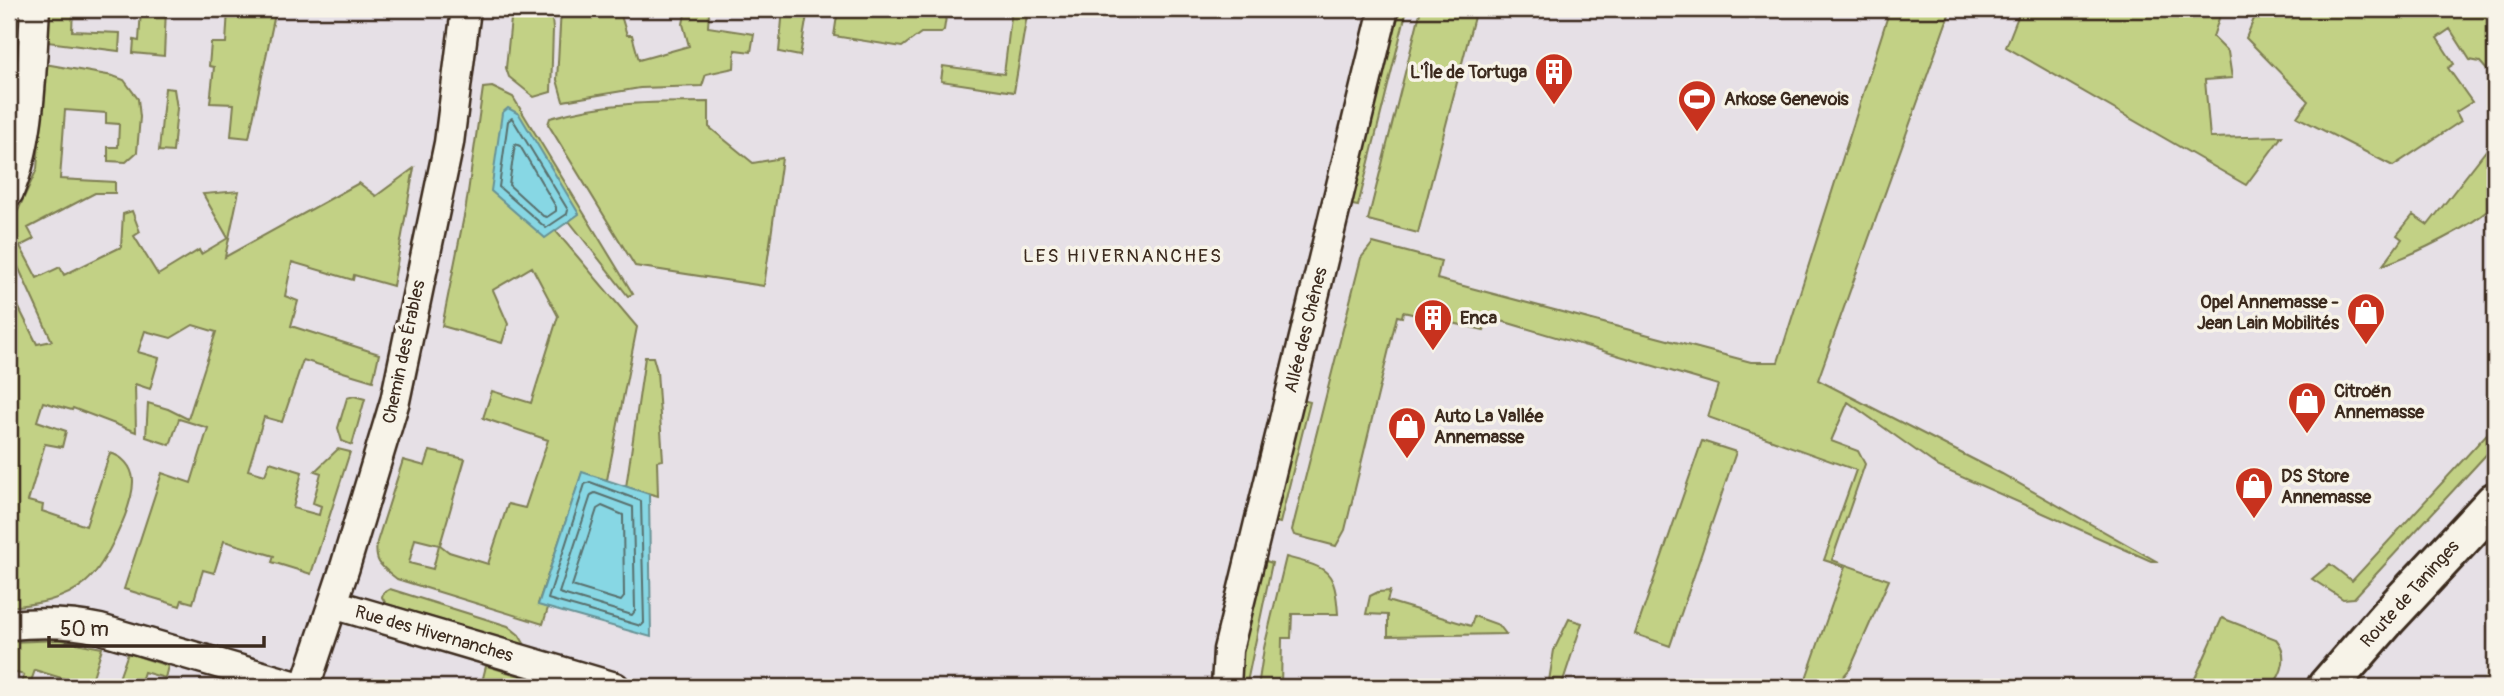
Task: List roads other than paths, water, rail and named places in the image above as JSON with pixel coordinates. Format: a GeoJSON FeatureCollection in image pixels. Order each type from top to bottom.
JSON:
{"type":"FeatureCollection","features":[{"type":"Feature","properties":{"kind":"main road","name":"Route de Taninges"},"geometry":{"type":"LineString","coordinates":[[2327,687],[2433,567],[2495,502]]}},
{"type":"Feature","properties":{"kind":"street"},"geometry":{"type":"LineString","coordinates":[[9,192],[21,157],[26,129],[35,9]]}},
{"type":"Feature","properties":{"kind":"street","name":"Chemin des Érables"},"geometry":{"type":"LineString","coordinates":[[9,625],[40,622],[87,626],[302,687],[333,604],[395,401],[449,143],[466,9]]}},
{"type":"Feature","properties":{"kind":"street","name":"Allée des Chênes"},"geometry":{"type":"LineString","coordinates":[[1226,687],[1228,650],[1384,9]]}},
{"type":"Feature","properties":{"kind":"street","name":"Rue des Hivernanches"},"geometry":{"type":"LineString","coordinates":[[333,604],[615,687]]}},
{"type":"Feature","properties":{"kind":"street","name":"Allée des Chênes"},"geometry":{"type":"LineString","coordinates":[[1210,687],[1228,650]]}},
{"type":"Feature","properties":{"kind":"water"},"geometry":{"type":"Polygon","coordinates":[[[508,108],[519,114],[579,214],[545,238],[491,191],[502,113],[508,108]]]}},
{"type":"Feature","properties":{"kind":"water"},"geometry":{"type":"Polygon","coordinates":[[[582,472],[649,494],[651,637],[538,605],[582,472]]]}},
{"type":"Feature","properties":{"kind":"place","name":"L'Île de Tortuga"},"geometry":{"type":"Point","coordinates":[1554,106]}},
{"type":"Feature","properties":{"kind":"place","name":"Arkose Genevois"},"geometry":{"type":"Point","coordinates":[1697,133]}},
{"type":"Feature","properties":{"kind":"place","name":"Opel Annemasse - Jean Lain Mobilités"},"geometry":{"type":"Point","coordinates":[2366,346]}},
{"type":"Feature","properties":{"kind":"place","name":"Enca"},"geometry":{"type":"Point","coordinates":[1433,352]}},
{"type":"Feature","properties":{"kind":"place","name":"Citroën Annemasse"},"geometry":{"type":"Point","coordinates":[2307,435]}},
{"type":"Feature","properties":{"kind":"place","name":"Auto La Vallée Annemasse"},"geometry":{"type":"Point","coordinates":[1407,460]}},
{"type":"Feature","properties":{"kind":"place","name":"DS Store Annemasse"},"geometry":{"type":"Point","coordinates":[2254,520]}},
{"type":"Feature","properties":{"kind":"district","name":"LES HIVERNANCHES"},"geometry":{"type":"Point","coordinates":[1123,256]}}]}
